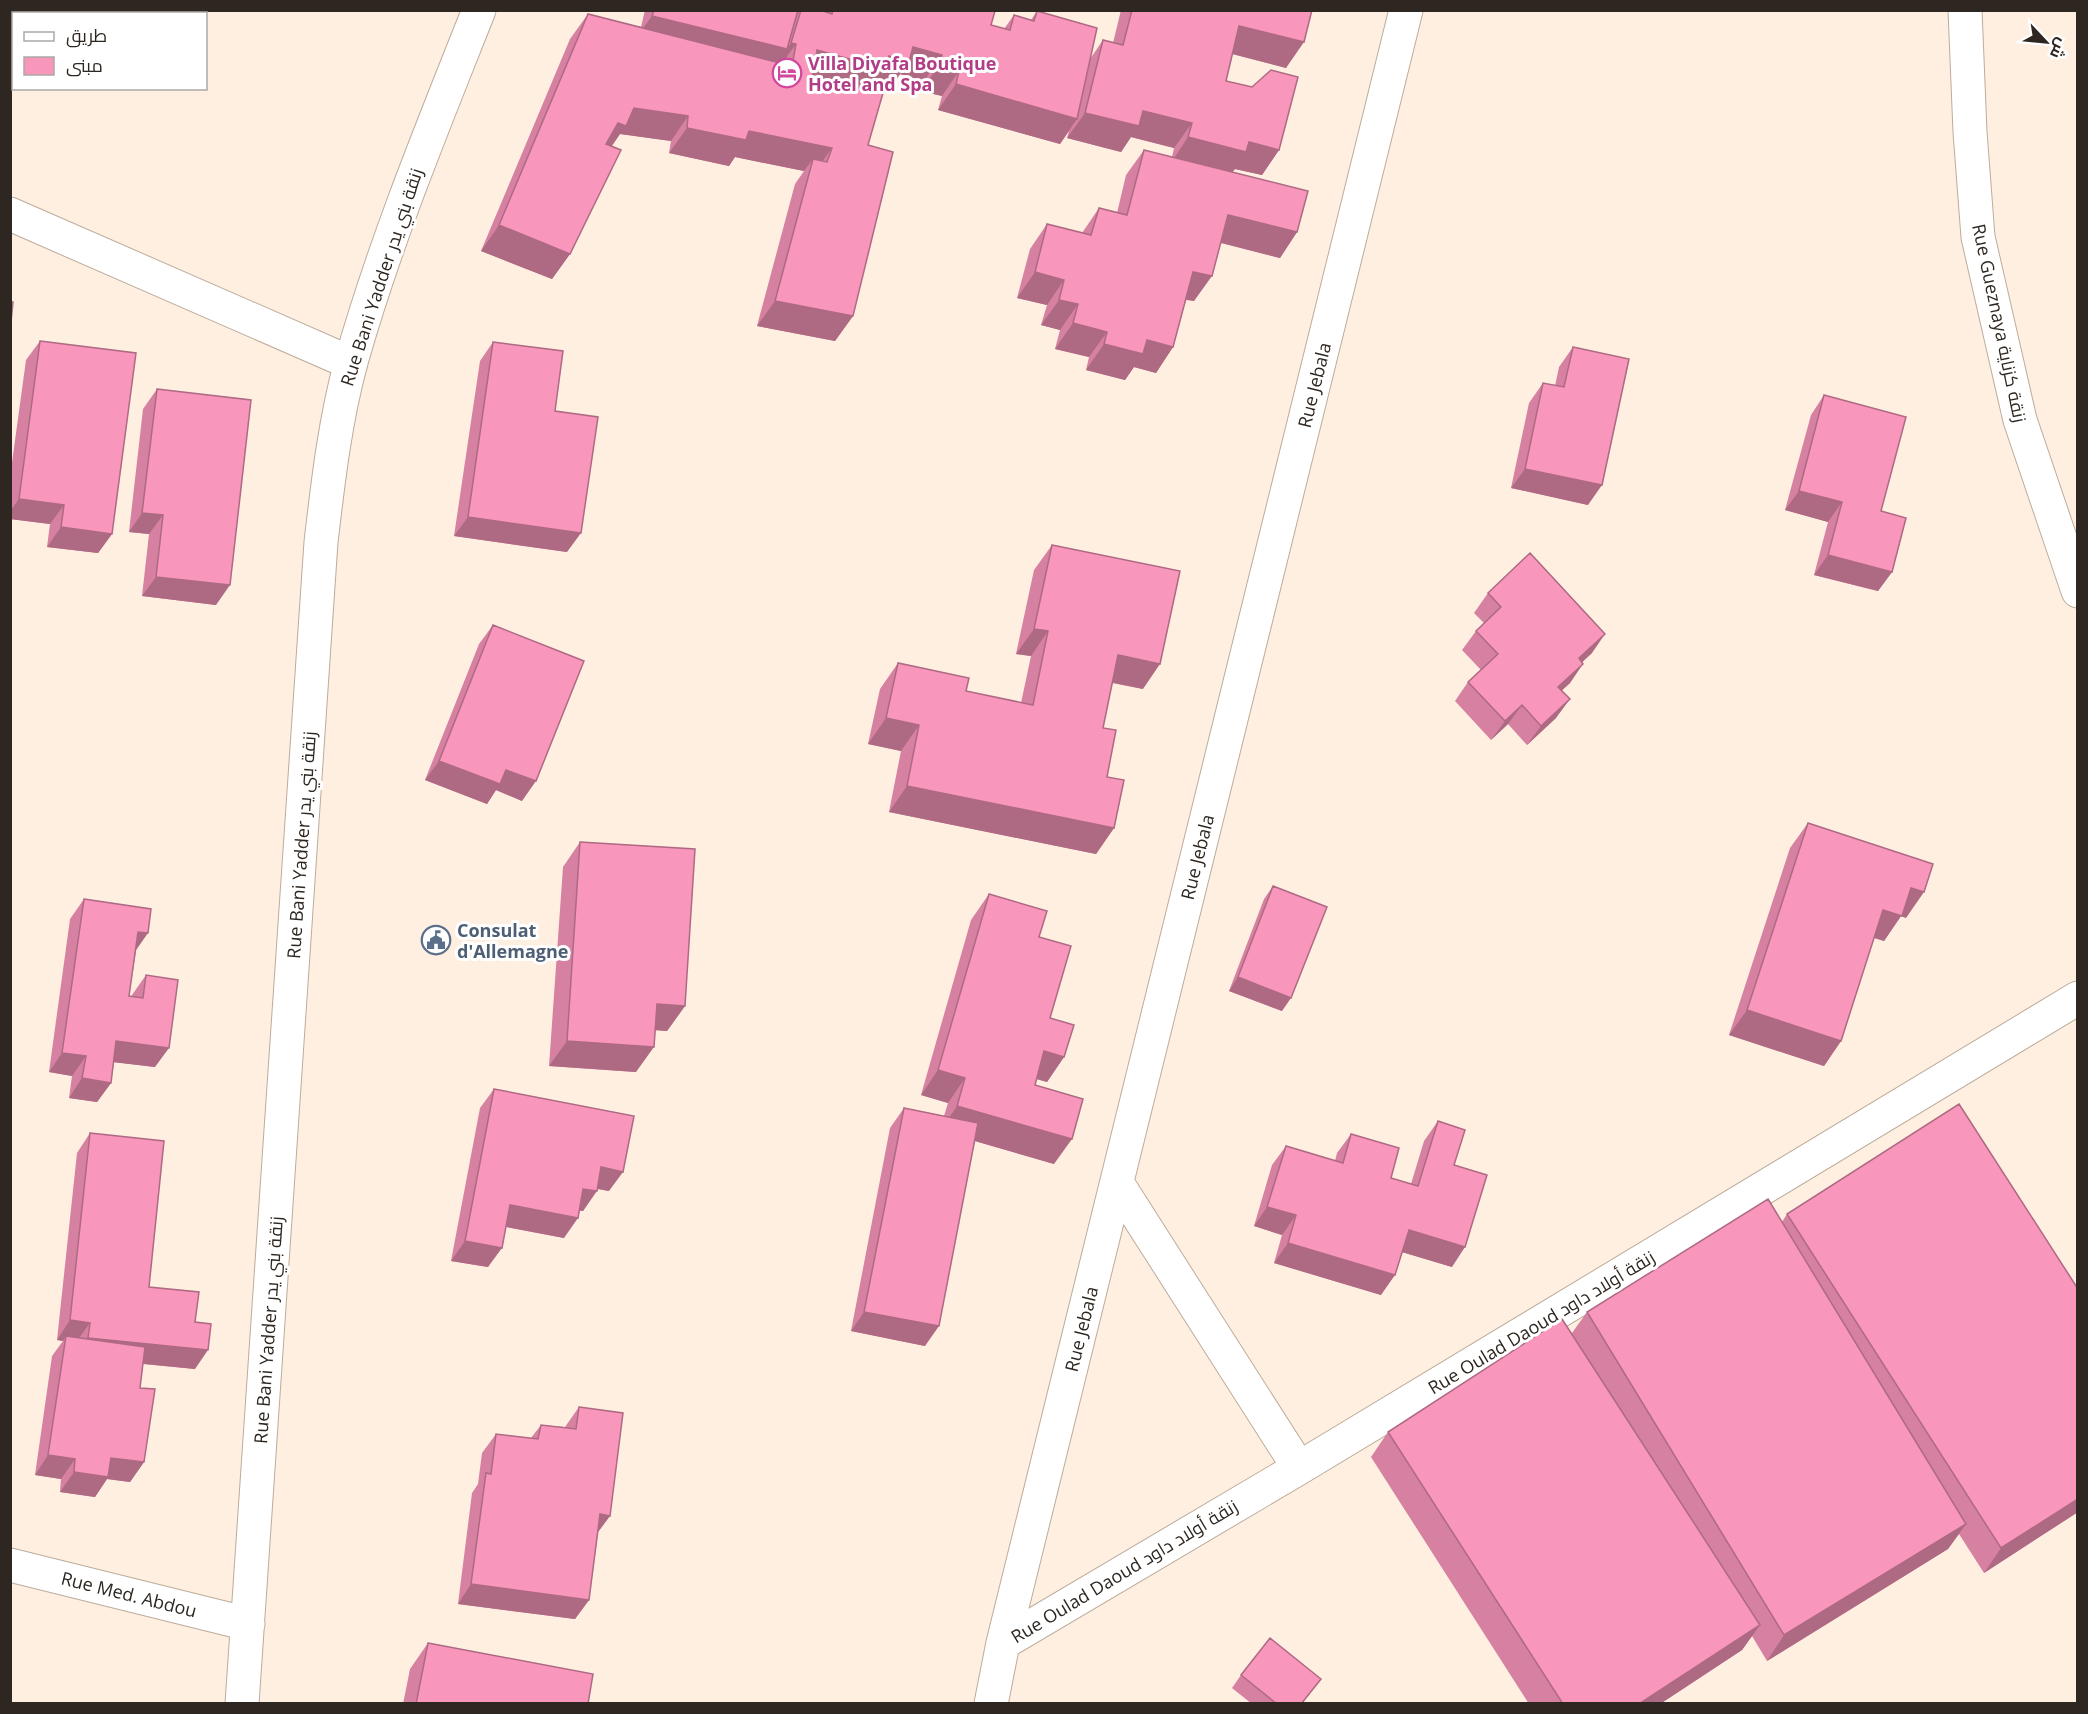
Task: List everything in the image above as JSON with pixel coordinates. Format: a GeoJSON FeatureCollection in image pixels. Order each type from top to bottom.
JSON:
{"type":"FeatureCollection","features":[{"type":"Feature","properties":{"kind":"street","name":"Rue Bani Yadder زنقة بني يدر"},"geometry":{"type":"LineString","coordinates":[[242,1704],[321,542],[329,473],[351,363],[420,159],[479,10]]}},
{"type":"Feature","properties":{"kind":"street","name":"Rue Jebala"},"geometry":{"type":"LineString","coordinates":[[991,1704],[1003,1643],[1406,10]]}},
{"type":"Feature","properties":{"kind":"street","name":"Rue Gueznaya زنقة كزناية"},"geometry":{"type":"LineString","coordinates":[[1965,10],[1970,132],[1978,237],[2020,420],[2078,591]]}},
{"type":"Feature","properties":{"kind":"street"},"geometry":{"type":"LineString","coordinates":[[10,214],[351,363]]}},
{"type":"Feature","properties":{"kind":"street","name":"Rue Oulad Daoud زنقة أولاد داود"},"geometry":{"type":"LineString","coordinates":[[1003,1643],[1299,1468],[2078,998]]}},
{"type":"Feature","properties":{"kind":"street"},"geometry":{"type":"LineString","coordinates":[[1117,1184],[1299,1468]]}},
{"type":"Feature","properties":{"kind":"street","name":"Rue Med. Abdou"},"geometry":{"type":"LineString","coordinates":[[10,1565],[248,1624]]}},
{"type":"Feature","properties":{"kind":"building"},"geometry":{"type":"Polygon","coordinates":[[[654,10],[798,10],[787,49],[652,16],[654,10]]]}},
{"type":"Feature","properties":{"kind":"building"},"geometry":{"type":"Polygon","coordinates":[[[801,10],[820,10],[832,14],[833,10],[992,10],[995,11],[991,25],[1010,30],[1014,15],[1034,21],[1037,11],[1097,28],[1077,119],[956,84],[959,71],[939,65],[942,55],[913,47],[909,62],[889,56],[885,69],[817,50],[812,78],[883,93],[868,145],[893,152],[853,316],[775,301],[813,159],[827,162],[832,148],[749,131],[746,140],[687,128],[688,116],[634,108],[626,126],[618,123],[606,144],[621,150],[570,254],[499,225],[588,14],[792,66],[796,44],[791,43],[801,10]]]}},
{"type":"Feature","properties":{"kind":"building"},"geometry":{"type":"Polygon","coordinates":[[[1132,10],[1312,10],[1304,42],[1239,26],[1226,81],[1252,87],[1271,70],[1298,77],[1279,150],[1249,142],[1246,152],[1188,137],[1192,123],[1143,111],[1139,126],[1085,113],[1103,40],[1123,45],[1132,10]]]}},
{"type":"Feature","properties":{"kind":"building"},"geometry":{"type":"Polygon","coordinates":[[[1144,150],[1308,191],[1297,232],[1228,215],[1212,276],[1193,272],[1173,347],[1147,340],[1143,354],[1104,344],[1107,332],[1073,323],[1078,304],[1059,300],[1064,280],[1035,272],[1047,224],[1091,235],[1099,208],[1127,215],[1144,150]]]}},
{"type":"Feature","properties":{"kind":"building"},"geometry":{"type":"Polygon","coordinates":[[[10,301],[13,302],[10,332],[10,301]]]}},
{"type":"Feature","properties":{"kind":"building"},"geometry":{"type":"Polygon","coordinates":[[[40,341],[136,353],[112,534],[61,527],[64,505],[19,499],[40,341]]]}},
{"type":"Feature","properties":{"kind":"building"},"geometry":{"type":"Polygon","coordinates":[[[493,342],[563,351],[555,411],[598,417],[581,533],[468,517],[493,342]]]}},
{"type":"Feature","properties":{"kind":"building"},"geometry":{"type":"Polygon","coordinates":[[[1573,347],[1629,359],[1602,485],[1525,469],[1543,383],[1564,387],[1573,347]]]}},
{"type":"Feature","properties":{"kind":"building"},"geometry":{"type":"Polygon","coordinates":[[[157,389],[251,400],[230,585],[156,577],[163,515],[142,513],[157,389]]]}},
{"type":"Feature","properties":{"kind":"building"},"geometry":{"type":"Polygon","coordinates":[[[1824,395],[1906,417],[1881,511],[1906,518],[1892,572],[1828,555],[1842,502],[1799,491],[1824,395]]]}},
{"type":"Feature","properties":{"kind":"building"},"geometry":{"type":"Polygon","coordinates":[[[1052,545],[1180,571],[1160,664],[1118,655],[1103,728],[1116,730],[1107,777],[1124,780],[1114,828],[907,786],[919,725],[886,718],[898,663],[969,678],[966,691],[1033,705],[1048,631],[1034,629],[1052,545]]]}},
{"type":"Feature","properties":{"kind":"building"},"geometry":{"type":"Polygon","coordinates":[[[1530,553],[1605,634],[1579,658],[1583,664],[1558,687],[1570,699],[1541,726],[1522,705],[1505,721],[1468,682],[1498,654],[1476,631],[1501,607],[1488,593],[1530,553]]]}},
{"type":"Feature","properties":{"kind":"building"},"geometry":{"type":"Polygon","coordinates":[[[493,625],[584,661],[536,781],[506,770],[500,784],[439,761],[493,625]]]}},
{"type":"Feature","properties":{"kind":"building"},"geometry":{"type":"Polygon","coordinates":[[[1808,823],[1933,864],[1924,892],[1911,888],[1902,916],[1883,910],[1841,1041],[1747,1010],[1808,823]]]}},
{"type":"Feature","properties":{"kind":"building"},"geometry":{"type":"Polygon","coordinates":[[[580,842],[695,849],[685,1006],[657,1004],[654,1047],[567,1041],[580,842]]]}},
{"type":"Feature","properties":{"kind":"building"},"geometry":{"type":"Polygon","coordinates":[[[1273,886],[1327,907],[1291,998],[1238,977],[1273,886]]]}},
{"type":"Feature","properties":{"kind":"building"},"geometry":{"type":"Polygon","coordinates":[[[989,894],[1047,911],[1039,937],[1071,946],[1050,1018],[1074,1025],[1064,1057],[1044,1051],[1035,1085],[1083,1099],[1072,1139],[957,1106],[965,1078],[938,1070],[989,894]]]}},
{"type":"Feature","properties":{"kind":"building"},"geometry":{"type":"Polygon","coordinates":[[[84,899],[151,909],[148,933],[138,932],[129,996],[143,998],[146,975],[178,980],[169,1048],[116,1041],[111,1083],[82,1078],[86,1056],[62,1053],[84,899]]]}},
{"type":"Feature","properties":{"kind":"building"},"geometry":{"type":"Polygon","coordinates":[[[494,1089],[634,1116],[623,1172],[601,1167],[597,1191],[583,1189],[578,1218],[510,1205],[502,1248],[465,1241],[494,1089]]]}},
{"type":"Feature","properties":{"kind":"building"},"geometry":{"type":"Polygon","coordinates":[[[1959,1104],[2078,1289],[2078,1499],[2001,1548],[1787,1214],[1959,1104]]]}},
{"type":"Feature","properties":{"kind":"building"},"geometry":{"type":"Polygon","coordinates":[[[904,1108],[978,1123],[939,1326],[864,1312],[904,1108]]]}},
{"type":"Feature","properties":{"kind":"building"},"geometry":{"type":"Polygon","coordinates":[[[1438,1121],[1465,1130],[1454,1165],[1487,1175],[1465,1247],[1409,1230],[1395,1275],[1288,1243],[1296,1215],[1267,1207],[1286,1146],[1343,1163],[1351,1134],[1399,1148],[1391,1178],[1418,1186],[1438,1121]]]}},
{"type":"Feature","properties":{"kind":"building"},"geometry":{"type":"Polygon","coordinates":[[[90,1133],[164,1141],[149,1287],[199,1292],[195,1322],[211,1324],[208,1350],[88,1338],[90,1323],[70,1320],[90,1133]]]}},
{"type":"Feature","properties":{"kind":"building"},"geometry":{"type":"Polygon","coordinates":[[[1768,1199],[1966,1524],[1784,1635],[1587,1312],[1768,1199]]]}},
{"type":"Feature","properties":{"kind":"building"},"geometry":{"type":"Polygon","coordinates":[[[1562,1319],[1760,1625],[1639,1704],[1563,1704],[1388,1432],[1562,1319]]]}},
{"type":"Feature","properties":{"kind":"building"},"geometry":{"type":"Polygon","coordinates":[[[66,1336],[145,1347],[140,1388],[155,1389],[144,1462],[111,1458],[108,1477],[74,1472],[75,1459],[48,1455],[66,1336]]]}},
{"type":"Feature","properties":{"kind":"building"},"geometry":{"type":"Polygon","coordinates":[[[579,1407],[623,1413],[610,1516],[600,1514],[589,1600],[471,1584],[486,1473],[491,1474],[496,1434],[538,1439],[541,1425],[576,1429],[579,1407]]]}},
{"type":"Feature","properties":{"kind":"building"},"geometry":{"type":"Polygon","coordinates":[[[1270,1638],[1321,1679],[1301,1704],[1277,1704],[1241,1675],[1270,1638]]]}},
{"type":"Feature","properties":{"kind":"building"},"geometry":{"type":"Polygon","coordinates":[[[428,1643],[593,1674],[588,1704],[416,1704],[428,1643]]]}},
{"type":"Feature","properties":{"kind":"place","name":"Villa Diyafa Boutique Hotel and Spa"},"geometry":{"type":"Point","coordinates":[787,73]}},
{"type":"Feature","properties":{"kind":"place","name":"Consulat d'Allemagne"},"geometry":{"type":"Point","coordinates":[436,940]}}]}
